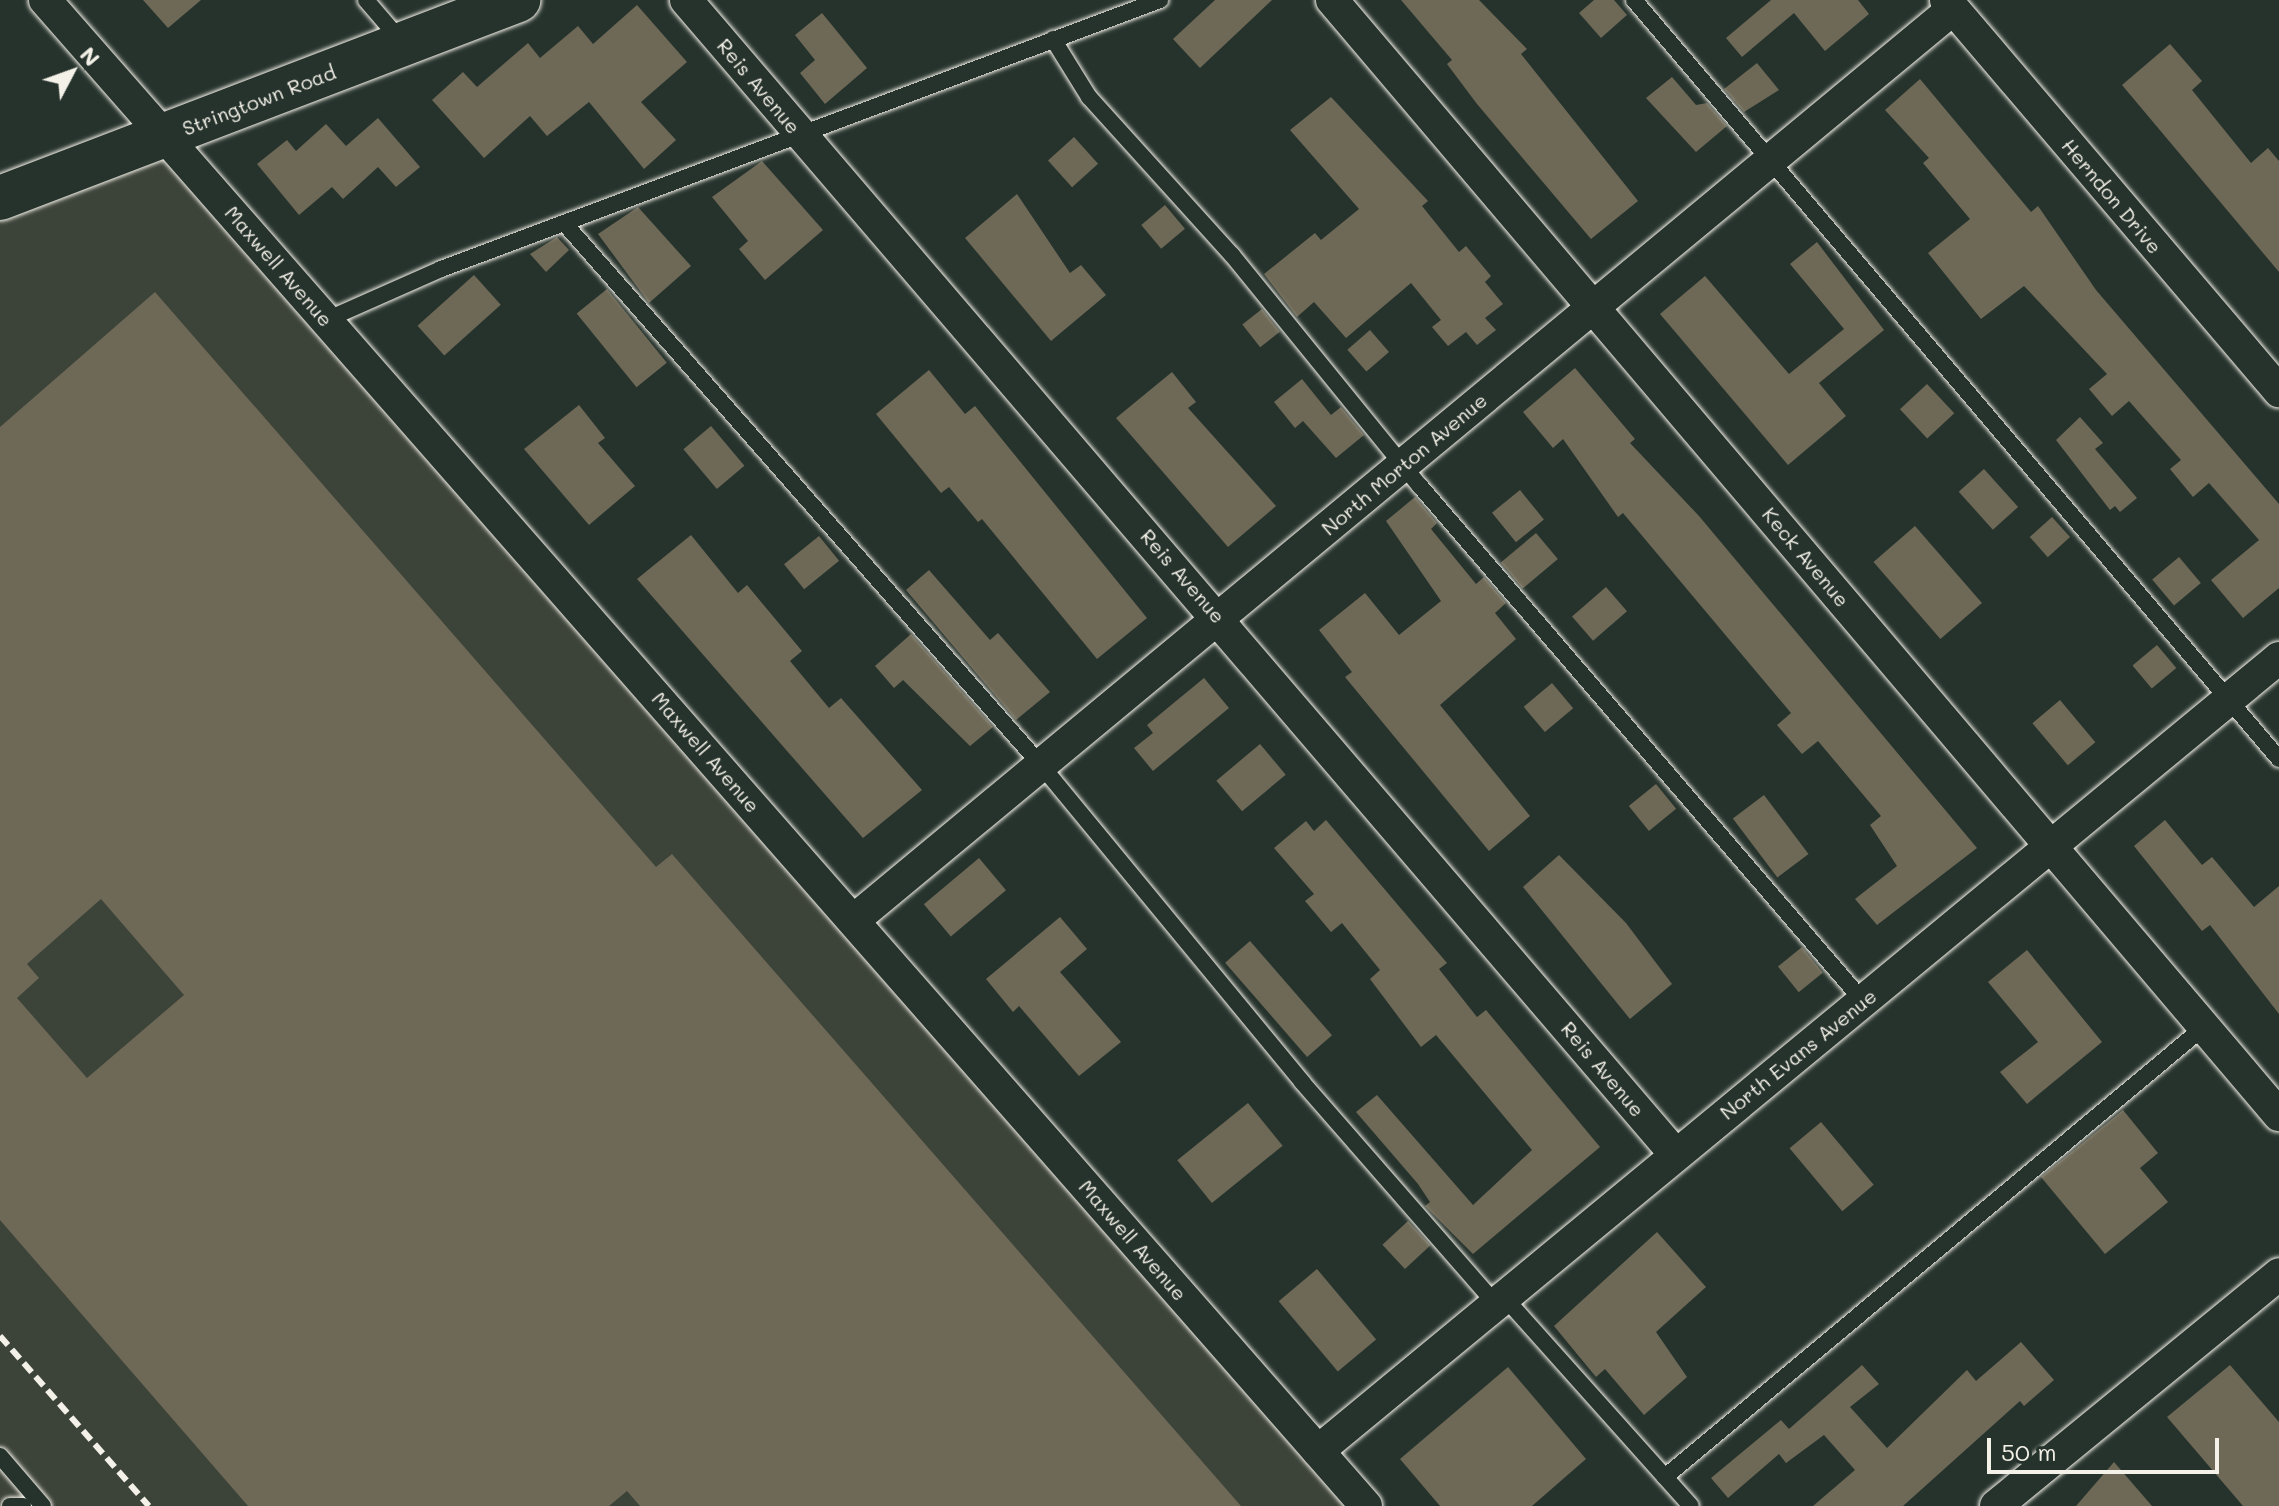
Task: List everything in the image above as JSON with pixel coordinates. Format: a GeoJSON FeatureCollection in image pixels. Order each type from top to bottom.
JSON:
{"type":"FeatureCollection","features":[{"type":"Feature","properties":{"kind":"main road","name":"Stringtown Road"},"geometry":{"type":"LineString","coordinates":[[0,198],[518,0]]}},
{"type":"Feature","properties":{"kind":"street","name":"Maxwell Avenue"},"geometry":{"type":"LineString","coordinates":[[45,0],[1366,1506]]}},
{"type":"Feature","properties":{"kind":"street","name":"Reis Avenue"},"geometry":{"type":"LineString","coordinates":[[686,0],[1219,617],[1676,1155]]}},
{"type":"Feature","properties":{"kind":"street","name":"Keck Avenue"},"geometry":{"type":"LineString","coordinates":[[1332,0],[2279,1115]]}},
{"type":"Feature","properties":{"kind":"street","name":"North Morton Avenue"},"geometry":{"type":"LineString","coordinates":[[854,920],[1771,159],[1950,4]]}},
{"type":"Feature","properties":{"kind":"street","name":"Herndon Drive"},"geometry":{"type":"LineString","coordinates":[[1950,4],[2279,391]]}},
{"type":"Feature","properties":{"kind":"street","name":"North Evans Avenue"},"geometry":{"type":"LineString","coordinates":[[1318,1451],[2279,658]]}},
{"type":"Feature","properties":{"kind":"street"},"geometry":{"type":"LineString","coordinates":[[1996,1506],[2279,1274]]}},
{"type":"Feature","properties":{"kind":"lane"},"geometry":{"type":"LineString","coordinates":[[366,0],[404,44]]}},
{"type":"Feature","properties":{"kind":"lane"},"geometry":{"type":"LineString","coordinates":[[326,320],[565,224],[1160,0]]}},
{"type":"Feature","properties":{"kind":"lane"},"geometry":{"type":"LineString","coordinates":[[1634,0],[2279,759]]}},
{"type":"Feature","properties":{"kind":"lane"},"geometry":{"type":"LineString","coordinates":[[1053,39],[1089,97],[1406,462],[1863,1001]]}},
{"type":"Feature","properties":{"kind":"lane"},"geometry":{"type":"LineString","coordinates":[[565,224],[669,335],[1500,1301],[1691,1506]]}},
{"type":"Feature","properties":{"kind":"lane"},"geometry":{"type":"LineString","coordinates":[[1665,1477],[2204,1027]]}},
{"type":"Feature","properties":{"kind":"lane"},"geometry":{"type":"LineString","coordinates":[[0,1456],[43,1506]]}},
{"type":"Feature","properties":{"kind":"lane"},"geometry":{"type":"LineString","coordinates":[[10,1506],[23,1506]]}},
{"type":"Feature","properties":{"kind":"shaded area"},"geometry":{"type":"Polygon","coordinates":[[[164,136],[1364,1506],[0,1506],[0,199],[164,136]]]}},
{"type":"Feature","properties":{"kind":"building"},"geometry":{"type":"Polygon","coordinates":[[[143,0],[201,0],[168,28],[143,0]]]}},
{"type":"Feature","properties":{"kind":"building"},"geometry":{"type":"Polygon","coordinates":[[[1215,0],[1272,0],[1200,68],[1173,39],[1215,0]]]}},
{"type":"Feature","properties":{"kind":"building"},"geometry":{"type":"Polygon","coordinates":[[[1401,0],[1479,0],[1527,49],[1521,54],[1638,201],[1591,239],[1477,104],[1447,64],[1452,60],[1401,0]]]}},
{"type":"Feature","properties":{"kind":"building"},"geometry":{"type":"Polygon","coordinates":[[[1594,0],[1614,0],[1627,15],[1601,38],[1579,13],[1594,0]]]}},
{"type":"Feature","properties":{"kind":"building"},"geometry":{"type":"Polygon","coordinates":[[[1771,0],[1858,0],[1869,14],[1825,51],[1794,13],[1742,57],[1726,38],[1771,0]]]}},
{"type":"Feature","properties":{"kind":"building"},"geometry":{"type":"Polygon","coordinates":[[[637,5],[687,62],[641,102],[676,140],[644,169],[589,102],[547,136],[530,116],[484,158],[432,100],[463,72],[477,87],[528,43],[540,58],[578,26],[593,44],[637,5]]]}},
{"type":"Feature","properties":{"kind":"building"},"geometry":{"type":"Polygon","coordinates":[[[822,13],[867,68],[825,104],[800,73],[815,60],[795,35],[822,13]]]}},
{"type":"Feature","properties":{"kind":"building"},"geometry":{"type":"Polygon","coordinates":[[[2170,44],[2202,81],[2192,90],[2251,163],[2268,148],[2279,161],[2279,272],[2122,85],[2170,44]]]}},
{"type":"Feature","properties":{"kind":"building"},"geometry":{"type":"Polygon","coordinates":[[[1757,63],[1779,90],[1744,112],[1724,89],[1757,63]]]}},
{"type":"Feature","properties":{"kind":"building"},"geometry":{"type":"Polygon","coordinates":[[[1672,77],[1696,105],[1707,103],[1727,126],[1696,152],[1646,98],[1672,77]]]}},
{"type":"Feature","properties":{"kind":"building"},"geometry":{"type":"Polygon","coordinates":[[[1920,79],[2031,212],[2038,206],[2096,290],[2279,504],[2279,588],[2243,618],[2211,580],[2259,540],[2209,483],[2193,497],[2170,469],[2181,460],[2129,401],[2112,416],[2089,389],[2107,374],[2024,286],[1981,319],[1928,253],[1970,219],[1923,163],[1929,158],[1885,110],[1920,79]]]}},
{"type":"Feature","properties":{"kind":"building"},"geometry":{"type":"Polygon","coordinates":[[[1331,97],[1428,201],[1422,206],[1459,252],[1466,246],[1491,276],[1485,282],[1503,304],[1485,318],[1496,330],[1477,345],[1466,332],[1448,346],[1432,327],[1441,320],[1411,283],[1346,338],[1314,302],[1297,317],[1264,274],[1315,233],[1321,240],[1359,209],[1290,130],[1331,97]]]}},
{"type":"Feature","properties":{"kind":"building"},"geometry":{"type":"Polygon","coordinates":[[[378,118],[420,167],[396,187],[378,167],[343,199],[332,187],[299,215],[257,164],[287,140],[296,151],[326,124],[346,146],[378,118]]]}},
{"type":"Feature","properties":{"kind":"building"},"geometry":{"type":"Polygon","coordinates":[[[1074,137],[1098,164],[1072,187],[1048,160],[1074,137]]]}},
{"type":"Feature","properties":{"kind":"building"},"geometry":{"type":"Polygon","coordinates":[[[762,161],[823,230],[765,280],[739,249],[748,241],[712,197],[762,161]]]}},
{"type":"Feature","properties":{"kind":"building"},"geometry":{"type":"Polygon","coordinates":[[[1017,194],[1070,273],[1081,265],[1106,295],[1051,341],[965,238],[1017,194]]]}},
{"type":"Feature","properties":{"kind":"building"},"geometry":{"type":"Polygon","coordinates":[[[1165,205],[1185,229],[1161,249],[1141,225],[1165,205]]]}},
{"type":"Feature","properties":{"kind":"building"},"geometry":{"type":"Polygon","coordinates":[[[638,207],[691,266],[649,303],[598,234],[638,207]]]}},
{"type":"Feature","properties":{"kind":"building"},"geometry":{"type":"Polygon","coordinates":[[[557,237],[569,250],[546,272],[530,254],[557,237]]]}},
{"type":"Feature","properties":{"kind":"building"},"geometry":{"type":"Polygon","coordinates":[[[1817,242],[1884,330],[1819,383],[1846,416],[1788,465],[1660,314],[1705,276],[1789,374],[1844,329],[1790,264],[1817,242]]]}},
{"type":"Feature","properties":{"kind":"building"},"geometry":{"type":"Polygon","coordinates":[[[474,275],[501,305],[444,356],[418,326],[474,275]]]}},
{"type":"Feature","properties":{"kind":"building"},"geometry":{"type":"Polygon","coordinates":[[[607,289],[667,363],[636,387],[577,314],[607,289]]]}},
{"type":"Feature","properties":{"kind":"building"},"geometry":{"type":"Polygon","coordinates":[[[155,292],[656,867],[672,854],[1241,1506],[640,1506],[627,1491],[609,1506],[248,1506],[0,1220],[0,427],[155,292]],[[101,899],[27,964],[39,978],[17,998],[87,1078],[184,995],[101,899]]]}},
{"type":"Feature","properties":{"kind":"building"},"geometry":{"type":"Polygon","coordinates":[[[1262,309],[1280,332],[1260,347],[1242,324],[1262,309]]]}},
{"type":"Feature","properties":{"kind":"building"},"geometry":{"type":"Polygon","coordinates":[[[1370,330],[1389,352],[1366,372],[1347,350],[1370,330]]]}},
{"type":"Feature","properties":{"kind":"building"},"geometry":{"type":"Polygon","coordinates":[[[1575,368],[1635,439],[1630,443],[1699,516],[1977,848],[1877,925],[1855,899],[1897,866],[1870,825],[1881,816],[1818,741],[1802,754],[1777,725],[1791,713],[1623,513],[1618,517],[1563,439],[1553,448],[1523,412],[1575,368]]]}},
{"type":"Feature","properties":{"kind":"building"},"geometry":{"type":"Polygon","coordinates":[[[929,370],[965,414],[975,406],[1147,618],[1097,659],[982,519],[978,522],[949,487],[941,493],[876,414],[929,370]]]}},
{"type":"Feature","properties":{"kind":"building"},"geometry":{"type":"Polygon","coordinates":[[[1172,372],[1196,402],[1188,408],[1276,506],[1228,547],[1116,418],[1172,372]]]}},
{"type":"Feature","properties":{"kind":"building"},"geometry":{"type":"Polygon","coordinates":[[[1302,379],[1331,415],[1341,407],[1364,435],[1336,458],[1303,421],[1295,428],[1274,402],[1302,379]]]}},
{"type":"Feature","properties":{"kind":"building"},"geometry":{"type":"Polygon","coordinates":[[[1927,384],[1954,413],[1927,438],[1900,409],[1927,384]]]}},
{"type":"Feature","properties":{"kind":"building"},"geometry":{"type":"Polygon","coordinates":[[[579,405],[605,438],[598,443],[635,486],[589,525],[524,449],[579,405]]]}},
{"type":"Feature","properties":{"kind":"building"},"geometry":{"type":"Polygon","coordinates":[[[2080,417],[2103,443],[2095,449],[2137,498],[2120,512],[2115,506],[2110,510],[2056,440],[2080,417]]]}},
{"type":"Feature","properties":{"kind":"building"},"geometry":{"type":"Polygon","coordinates":[[[711,426],[744,466],[717,489],[683,449],[711,426]]]}},
{"type":"Feature","properties":{"kind":"building"},"geometry":{"type":"Polygon","coordinates":[[[1984,469],[2018,507],[1993,530],[1959,492],[1984,469]]]}},
{"type":"Feature","properties":{"kind":"building"},"geometry":{"type":"Polygon","coordinates":[[[1520,490],[1544,520],[1516,542],[1492,513],[1520,490]]]}},
{"type":"Feature","properties":{"kind":"building"},"geometry":{"type":"Polygon","coordinates":[[[1415,497],[1437,523],[1431,529],[1476,584],[1484,577],[1506,603],[1495,613],[1516,639],[1440,705],[1530,816],[1489,851],[1345,677],[1352,672],[1319,630],[1365,593],[1399,635],[1441,601],[1386,521],[1415,497]]]}},
{"type":"Feature","properties":{"kind":"building"},"geometry":{"type":"Polygon","coordinates":[[[2052,517],[2070,537],[2048,557],[2030,537],[2052,517]]]}},
{"type":"Feature","properties":{"kind":"building"},"geometry":{"type":"Polygon","coordinates":[[[1915,526],[1982,603],[1940,639],[1873,562],[1915,526]]]}},
{"type":"Feature","properties":{"kind":"building"},"geometry":{"type":"Polygon","coordinates":[[[1536,533],[1558,559],[1523,589],[1501,563],[1536,533]]]}},
{"type":"Feature","properties":{"kind":"building"},"geometry":{"type":"Polygon","coordinates":[[[691,535],[738,593],[747,585],[802,651],[790,661],[829,708],[841,698],[922,790],[863,838],[637,579],[691,535]]]}},
{"type":"Feature","properties":{"kind":"building"},"geometry":{"type":"Polygon","coordinates":[[[819,536],[839,561],[804,589],[784,564],[819,536]]]}},
{"type":"Feature","properties":{"kind":"building"},"geometry":{"type":"Polygon","coordinates":[[[2179,557],[2201,583],[2174,606],[2152,579],[2179,557]]]}},
{"type":"Feature","properties":{"kind":"building"},"geometry":{"type":"Polygon","coordinates":[[[929,570],[990,640],[998,633],[1050,692],[1016,720],[906,590],[929,570]]]}},
{"type":"Feature","properties":{"kind":"building"},"geometry":{"type":"Polygon","coordinates":[[[1606,587],[1627,611],[1593,641],[1572,617],[1606,587]]]}},
{"type":"Feature","properties":{"kind":"building"},"geometry":{"type":"Polygon","coordinates":[[[911,634],[993,727],[970,746],[903,680],[894,688],[875,666],[911,634]]]}},
{"type":"Feature","properties":{"kind":"building"},"geometry":{"type":"Polygon","coordinates":[[[2157,645],[2176,668],[2152,689],[2132,666],[2157,645]]]}},
{"type":"Feature","properties":{"kind":"building"},"geometry":{"type":"Polygon","coordinates":[[[1204,678],[1229,708],[1153,771],[1134,748],[1153,733],[1147,725],[1204,678]]]}},
{"type":"Feature","properties":{"kind":"building"},"geometry":{"type":"Polygon","coordinates":[[[1552,683],[1573,708],[1545,732],[1524,707],[1552,683]]]}},
{"type":"Feature","properties":{"kind":"building"},"geometry":{"type":"Polygon","coordinates":[[[2060,700],[2095,742],[2068,765],[2032,723],[2060,700]]]}},
{"type":"Feature","properties":{"kind":"building"},"geometry":{"type":"Polygon","coordinates":[[[1260,744],[1286,775],[1242,811],[1216,781],[1260,744]]]}},
{"type":"Feature","properties":{"kind":"building"},"geometry":{"type":"Polygon","coordinates":[[[1656,784],[1676,809],[1649,831],[1629,806],[1656,784]]]}},
{"type":"Feature","properties":{"kind":"building"},"geometry":{"type":"Polygon","coordinates":[[[1764,795],[1809,854],[1777,878],[1733,818],[1764,795]]]}},
{"type":"Feature","properties":{"kind":"building"},"geometry":{"type":"Polygon","coordinates":[[[1326,820],[1447,963],[1439,969],[1477,1017],[1486,1010],[1600,1147],[1473,1254],[1425,1206],[1430,1202],[1418,1184],[1356,1112],[1377,1095],[1473,1205],[1532,1150],[1436,1035],[1421,1047],[1370,979],[1380,970],[1342,923],[1331,932],[1305,901],[1314,894],[1274,848],[1306,821],[1314,831],[1326,820]]]}},
{"type":"Feature","properties":{"kind":"building"},"geometry":{"type":"Polygon","coordinates":[[[2165,820],[2202,865],[2212,857],[2254,907],[2279,886],[2279,1014],[2210,925],[2202,931],[2134,846],[2165,820]]]}},
{"type":"Feature","properties":{"kind":"building"},"geometry":{"type":"Polygon","coordinates":[[[1559,855],[1626,923],[1672,984],[1630,1019],[1523,887],[1559,855]]]}},
{"type":"Feature","properties":{"kind":"building"},"geometry":{"type":"Polygon","coordinates":[[[979,858],[1006,890],[951,936],[924,904],[979,858]]]}},
{"type":"Feature","properties":{"kind":"building"},"geometry":{"type":"Polygon","coordinates":[[[1060,917],[1087,949],[1060,972],[1121,1042],[1079,1076],[1019,1006],[1013,1012],[986,979],[1060,917]]]}},
{"type":"Feature","properties":{"kind":"building"},"geometry":{"type":"Polygon","coordinates":[[[1250,941],[1332,1035],[1307,1057],[1225,963],[1250,941]]]}},
{"type":"Feature","properties":{"kind":"building"},"geometry":{"type":"Polygon","coordinates":[[[1802,947],[1823,973],[1799,992],[1778,967],[1802,947]]]}},
{"type":"Feature","properties":{"kind":"building"},"geometry":{"type":"Polygon","coordinates":[[[2027,950],[2102,1042],[2027,1104],[2000,1072],[2038,1042],[1988,982],[2027,950]]]}},
{"type":"Feature","properties":{"kind":"building"},"geometry":{"type":"Polygon","coordinates":[[[1248,1103],[1283,1146],[1212,1203],[1177,1160],[1248,1103]]]}},
{"type":"Feature","properties":{"kind":"building"},"geometry":{"type":"Polygon","coordinates":[[[2123,1110],[2158,1153],[2140,1168],[2168,1202],[2105,1254],[2041,1177],[2123,1110]]]}},
{"type":"Feature","properties":{"kind":"building"},"geometry":{"type":"Polygon","coordinates":[[[1821,1122],[1874,1185],[1842,1211],[1790,1148],[1821,1122]]]}},
{"type":"Feature","properties":{"kind":"building"},"geometry":{"type":"Polygon","coordinates":[[[1408,1221],[1431,1245],[1405,1269],[1382,1245],[1408,1221]]]}},
{"type":"Feature","properties":{"kind":"building"},"geometry":{"type":"Polygon","coordinates":[[[1657,1232],[1706,1287],[1656,1332],[1687,1377],[1644,1415],[1605,1369],[1596,1377],[1554,1326],[1657,1232]]]}},
{"type":"Feature","properties":{"kind":"building"},"geometry":{"type":"Polygon","coordinates":[[[1317,1269],[1376,1339],[1338,1372],[1279,1301],[1317,1269]]]}},
{"type":"Feature","properties":{"kind":"building"},"geometry":{"type":"Polygon","coordinates":[[[2021,1342],[2054,1380],[2024,1406],[2020,1401],[1903,1506],[1813,1506],[1855,1470],[1824,1435],[1786,1463],[1779,1454],[1728,1498],[1711,1478],[1781,1420],[1789,1429],[1862,1365],[1879,1384],[1850,1407],[1887,1448],[1967,1370],[1976,1381],[2021,1342]]]}},
{"type":"Feature","properties":{"kind":"building"},"geometry":{"type":"Polygon","coordinates":[[[2230,1365],[2279,1422],[2279,1506],[2243,1506],[2167,1417],[2230,1365]]]}},
{"type":"Feature","properties":{"kind":"building"},"geometry":{"type":"Polygon","coordinates":[[[1508,1367],[1586,1459],[1532,1506],[1440,1506],[1400,1459],[1508,1367]]]}},
{"type":"Feature","properties":{"kind":"building"},"geometry":{"type":"Polygon","coordinates":[[[2114,1462],[2152,1506],[2076,1506],[2114,1462]]]}},
{"type":"Feature","properties":{"kind":"railway"},"geometry":{"type":"LineString","coordinates":[[0,1336],[149,1506]]}}]}
